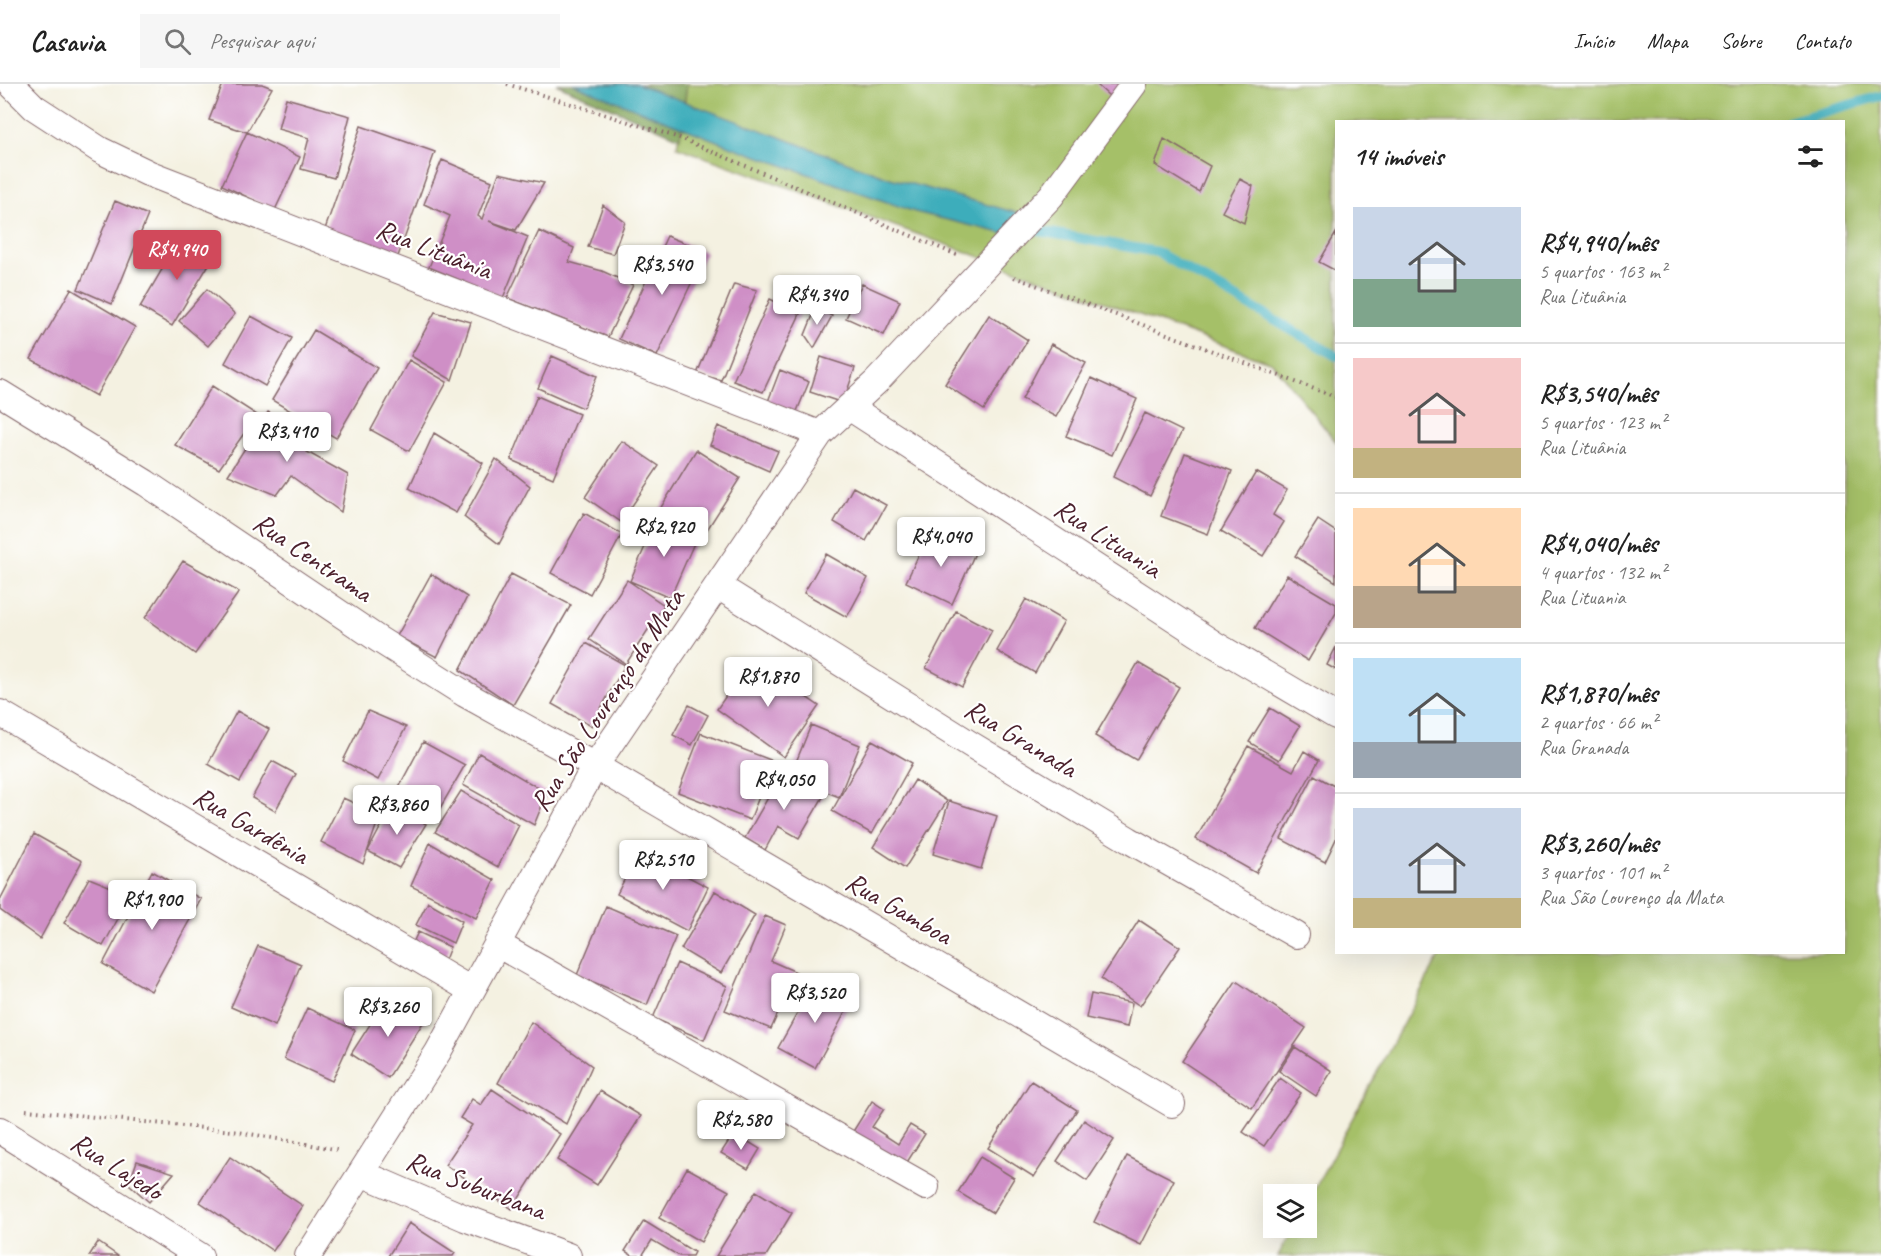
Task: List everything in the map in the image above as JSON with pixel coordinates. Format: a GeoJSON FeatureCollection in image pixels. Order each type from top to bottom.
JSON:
{"type":"FeatureCollection","features":[{"type":"Feature","properties":{"kind":"street","name":"Rua Lituânia"},"geometry":{"type":"LineString","coordinates":[[10,84],[34,107],[100,150],[148,173],[820,434]]}},
{"type":"Feature","properties":{"kind":"street","name":"Rua São Lourenço da Mata"},"geometry":{"type":"LineString","coordinates":[[308,1256],[438,1052],[595,766],[820,434],[849,407],[1051,196],[1134,84]]}},
{"type":"Feature","properties":{"kind":"street","name":"Rua Centrama"},"geometry":{"type":"LineString","coordinates":[[0,393],[146,483],[378,639],[465,694],[595,766]]}},
{"type":"Feature","properties":{"kind":"street","name":"Rua Lituania"},"geometry":{"type":"LineString","coordinates":[[849,407],[1185,626],[1335,715]]}},
{"type":"Feature","properties":{"kind":"street","name":"Rua Granada"},"geometry":{"type":"LineString","coordinates":[[718,586],[970,744],[1129,840],[1296,935]]}},
{"type":"Feature","properties":{"kind":"street","name":"Rua Gardênia"},"geometry":{"type":"LineString","coordinates":[[0,714],[471,990]]}},
{"type":"Feature","properties":{"kind":"street","name":"Rua Gamboa"},"geometry":{"type":"LineString","coordinates":[[595,766],[1172,1104]]}},
{"type":"Feature","properties":{"kind":"street"},"geometry":{"type":"LineString","coordinates":[[496,944],[926,1187]]}},
{"type":"Feature","properties":{"kind":"street","name":"Rua Lajedo"},"geometry":{"type":"LineString","coordinates":[[0,1130],[201,1256]]}},
{"type":"Feature","properties":{"kind":"street","name":"Rua Suburbana"},"geometry":{"type":"LineString","coordinates":[[366,1164],[465,1218],[568,1256]]}},
{"type":"Feature","properties":{"kind":"path"},"geometry":{"type":"LineString","coordinates":[[507,84],[680,138],[985,266],[1335,397]]}},
{"type":"Feature","properties":{"kind":"path"},"geometry":{"type":"LineString","coordinates":[[22,1110],[233,1131],[366,1164]]}},
{"type":"Feature","properties":{"kind":"green space"},"geometry":{"type":"Polygon","coordinates":[[[556,84],[687,84],[680,138],[556,84]]]}},
{"type":"Feature","properties":{"kind":"green space"},"geometry":{"type":"Polygon","coordinates":[[[685,84],[1881,84],[1881,1256],[1278,1256],[1287,1238],[1317,1238],[1317,1184],[1440,954],[1845,954],[1845,120],[1335,120],[1335,441],[1272,363],[677,147],[685,84]]]}},
{"type":"Feature","properties":{"kind":"water"},"geometry":{"type":"Polygon","coordinates":[[[573,84],[637,84],[890,178],[1025,215],[1005,234],[915,212],[732,147],[573,84]]]}},
{"type":"Feature","properties":{"kind":"building"},"geometry":{"type":"Polygon","coordinates":[[[223,84],[262,84],[272,88],[247,132],[209,120],[223,84]]]}},
{"type":"Feature","properties":{"kind":"building"},"geometry":{"type":"Polygon","coordinates":[[[1096,84],[1127,84],[1119,105],[1096,84]]]}},
{"type":"Feature","properties":{"kind":"building"},"geometry":{"type":"Polygon","coordinates":[[[286,98],[350,116],[334,178],[301,169],[309,138],[278,129],[286,98]]]}},
{"type":"Feature","properties":{"kind":"building"},"geometry":{"type":"Polygon","coordinates":[[[361,126],[435,152],[396,262],[323,235],[361,126]]]}},
{"type":"Feature","properties":{"kind":"building"},"geometry":{"type":"Polygon","coordinates":[[[247,132],[300,157],[275,210],[222,185],[247,132]]]}},
{"type":"Feature","properties":{"kind":"building"},"geometry":{"type":"Polygon","coordinates":[[[1164,139],[1210,166],[1199,192],[1155,165],[1164,139]]]}},
{"type":"Feature","properties":{"kind":"building"},"geometry":{"type":"Polygon","coordinates":[[[442,160],[492,181],[478,216],[482,219],[499,173],[544,183],[516,230],[489,221],[528,237],[503,298],[429,267],[450,216],[424,204],[442,160]]]}},
{"type":"Feature","properties":{"kind":"building"},"geometry":{"type":"Polygon","coordinates":[[[1240,179],[1253,186],[1244,223],[1222,212],[1240,179]]]}},
{"type":"Feature","properties":{"kind":"building"},"geometry":{"type":"Polygon","coordinates":[[[115,201],[148,215],[112,304],[78,289],[115,201]]]}},
{"type":"Feature","properties":{"kind":"building"},"geometry":{"type":"Polygon","coordinates":[[[603,205],[625,222],[613,254],[588,247],[603,205]]]}},
{"type":"Feature","properties":{"kind":"building"},"geometry":{"type":"Polygon","coordinates":[[[539,231],[574,248],[569,262],[602,271],[633,285],[608,337],[507,298],[539,231]]]}},
{"type":"Feature","properties":{"kind":"building"},"geometry":{"type":"Polygon","coordinates":[[[1335,235],[1335,270],[1319,262],[1335,235]]]}},
{"type":"Feature","properties":{"kind":"building"},"geometry":{"type":"Polygon","coordinates":[[[667,236],[706,252],[657,356],[619,339],[667,236]]]}},
{"type":"Feature","properties":{"kind":"building"},"geometry":{"type":"Polygon","coordinates":[[[181,237],[214,256],[172,326],[140,307],[181,237]]]}},
{"type":"Feature","properties":{"kind":"building"},"geometry":{"type":"Polygon","coordinates":[[[734,284],[757,290],[721,380],[697,374],[734,284]]]}},
{"type":"Feature","properties":{"kind":"building"},"geometry":{"type":"Polygon","coordinates":[[[862,284],[900,301],[884,335],[846,318],[862,284]]]}},
{"type":"Feature","properties":{"kind":"building"},"geometry":{"type":"Polygon","coordinates":[[[71,289],[135,327],[96,396],[31,359],[71,289]]]}},
{"type":"Feature","properties":{"kind":"building"},"geometry":{"type":"Polygon","coordinates":[[[207,289],[235,314],[208,346],[179,321],[207,289]]]}},
{"type":"Feature","properties":{"kind":"building"},"geometry":{"type":"Polygon","coordinates":[[[770,299],[800,314],[763,392],[733,381],[770,299]]]}},
{"type":"Feature","properties":{"kind":"building"},"geometry":{"type":"Polygon","coordinates":[[[816,308],[832,316],[814,348],[805,335],[816,308]]]}},
{"type":"Feature","properties":{"kind":"building"},"geometry":{"type":"Polygon","coordinates":[[[435,312],[471,322],[452,380],[411,356],[435,312]]]}},
{"type":"Feature","properties":{"kind":"building"},"geometry":{"type":"Polygon","coordinates":[[[989,315],[1028,340],[984,410],[945,384],[989,315]]]}},
{"type":"Feature","properties":{"kind":"building"},"geometry":{"type":"Polygon","coordinates":[[[251,316],[292,338],[265,386],[225,363],[251,316]]]}},
{"type":"Feature","properties":{"kind":"building"},"geometry":{"type":"Polygon","coordinates":[[[314,330],[377,368],[336,438],[272,400],[314,330]]]}},
{"type":"Feature","properties":{"kind":"building"},"geometry":{"type":"Polygon","coordinates":[[[1051,344],[1086,363],[1056,417],[1022,399],[1051,344]]]}},
{"type":"Feature","properties":{"kind":"building"},"geometry":{"type":"Polygon","coordinates":[[[552,356],[597,376],[583,408],[538,388],[552,356]]]}},
{"type":"Feature","properties":{"kind":"building"},"geometry":{"type":"Polygon","coordinates":[[[821,357],[855,368],[843,403],[810,392],[821,357]]]}},
{"type":"Feature","properties":{"kind":"building"},"geometry":{"type":"Polygon","coordinates":[[[409,360],[447,382],[409,451],[371,430],[409,360]]]}},
{"type":"Feature","properties":{"kind":"building"},"geometry":{"type":"Polygon","coordinates":[[[780,370],[809,382],[795,416],[767,404],[780,370]]]}},
{"type":"Feature","properties":{"kind":"building"},"geometry":{"type":"Polygon","coordinates":[[[1091,378],[1137,399],[1112,455],[1066,436],[1091,378]]]}},
{"type":"Feature","properties":{"kind":"building"},"geometry":{"type":"Polygon","coordinates":[[[212,386],[257,415],[219,469],[175,445],[212,386]]]}},
{"type":"Feature","properties":{"kind":"building"},"geometry":{"type":"Polygon","coordinates":[[[537,396],[579,414],[553,478],[511,460],[537,396]]]}},
{"type":"Feature","properties":{"kind":"building"},"geometry":{"type":"Polygon","coordinates":[[[268,412],[314,442],[307,452],[348,475],[341,512],[291,476],[277,495],[228,475],[268,412]]]}},
{"type":"Feature","properties":{"kind":"building"},"geometry":{"type":"Polygon","coordinates":[[[1145,413],[1182,431],[1150,496],[1113,477],[1145,413]]]}},
{"type":"Feature","properties":{"kind":"building"},"geometry":{"type":"Polygon","coordinates":[[[718,426],[778,451],[769,471],[710,445],[718,426]]]}},
{"type":"Feature","properties":{"kind":"building"},"geometry":{"type":"Polygon","coordinates":[[[434,433],[483,463],[456,513],[409,488],[434,433]]]}},
{"type":"Feature","properties":{"kind":"building"},"geometry":{"type":"Polygon","coordinates":[[[622,441],[659,466],[621,522],[585,497],[622,441]]]}},
{"type":"Feature","properties":{"kind":"building"},"geometry":{"type":"Polygon","coordinates":[[[696,450],[740,478],[703,536],[660,509],[696,450]]]}},
{"type":"Feature","properties":{"kind":"building"},"geometry":{"type":"Polygon","coordinates":[[[1185,453],[1232,471],[1208,534],[1161,516],[1185,453]]]}},
{"type":"Feature","properties":{"kind":"building"},"geometry":{"type":"Polygon","coordinates":[[[496,459],[530,486],[499,544],[464,517],[496,459]]]}},
{"type":"Feature","properties":{"kind":"building"},"geometry":{"type":"Polygon","coordinates":[[[1256,472],[1287,490],[1273,515],[1284,522],[1263,556],[1221,531],[1256,472]]]}},
{"type":"Feature","properties":{"kind":"building"},"geometry":{"type":"Polygon","coordinates":[[[853,487],[886,505],[866,541],[834,522],[853,487]]]}},
{"type":"Feature","properties":{"kind":"building"},"geometry":{"type":"Polygon","coordinates":[[[584,513],[622,534],[590,594],[551,573],[584,513]]]}},
{"type":"Feature","properties":{"kind":"building"},"geometry":{"type":"Polygon","coordinates":[[[658,517],[698,534],[670,598],[630,581],[658,517]]]}},
{"type":"Feature","properties":{"kind":"building"},"geometry":{"type":"Polygon","coordinates":[[[1318,520],[1335,531],[1335,581],[1295,556],[1318,520]]]}},
{"type":"Feature","properties":{"kind":"building"},"geometry":{"type":"Polygon","coordinates":[[[930,531],[975,553],[952,604],[906,582],[930,531]]]}},
{"type":"Feature","properties":{"kind":"building"},"geometry":{"type":"Polygon","coordinates":[[[826,554],[868,578],[847,617],[804,593],[826,554]]]}},
{"type":"Feature","properties":{"kind":"building"},"geometry":{"type":"Polygon","coordinates":[[[183,561],[239,592],[195,654],[145,618],[183,561]]]}},
{"type":"Feature","properties":{"kind":"building"},"geometry":{"type":"Polygon","coordinates":[[[431,574],[467,597],[437,657],[397,636],[431,574]]]}},
{"type":"Feature","properties":{"kind":"building"},"geometry":{"type":"Polygon","coordinates":[[[511,574],[571,605],[513,705],[460,670],[511,574]]]}},
{"type":"Feature","properties":{"kind":"building"},"geometry":{"type":"Polygon","coordinates":[[[1287,575],[1335,603],[1335,615],[1308,661],[1255,628],[1287,575]]]}},
{"type":"Feature","properties":{"kind":"building"},"geometry":{"type":"Polygon","coordinates":[[[627,580],[664,605],[626,664],[589,639],[627,580]]]}},
{"type":"Feature","properties":{"kind":"building"},"geometry":{"type":"Polygon","coordinates":[[[1026,599],[1064,621],[1035,673],[997,651],[1026,599]]]}},
{"type":"Feature","properties":{"kind":"building"},"geometry":{"type":"Polygon","coordinates":[[[956,611],[992,630],[962,687],[926,668],[956,611]]]}},
{"type":"Feature","properties":{"kind":"building"},"geometry":{"type":"Polygon","coordinates":[[[586,643],[625,665],[591,726],[552,704],[586,643]]]}},
{"type":"Feature","properties":{"kind":"building"},"geometry":{"type":"Polygon","coordinates":[[[1335,649],[1335,669],[1327,665],[1335,649]]]}},
{"type":"Feature","properties":{"kind":"building"},"geometry":{"type":"Polygon","coordinates":[[[751,659],[819,706],[784,757],[717,709],[751,659]]]}},
{"type":"Feature","properties":{"kind":"building"},"geometry":{"type":"Polygon","coordinates":[[[1138,663],[1179,687],[1136,760],[1095,736],[1138,663]]]}},
{"type":"Feature","properties":{"kind":"building"},"geometry":{"type":"Polygon","coordinates":[[[689,705],[708,715],[692,745],[673,735],[689,705]]]}},
{"type":"Feature","properties":{"kind":"building"},"geometry":{"type":"Polygon","coordinates":[[[1270,708],[1300,726],[1279,760],[1249,742],[1270,708]]]}},
{"type":"Feature","properties":{"kind":"building"},"geometry":{"type":"Polygon","coordinates":[[[237,711],[269,729],[240,782],[208,764],[237,711]]]}},
{"type":"Feature","properties":{"kind":"building"},"geometry":{"type":"Polygon","coordinates":[[[368,711],[406,727],[378,780],[343,761],[368,711]]]}},
{"type":"Feature","properties":{"kind":"building"},"geometry":{"type":"Polygon","coordinates":[[[811,725],[860,745],[839,797],[790,777],[811,725]]]}},
{"type":"Feature","properties":{"kind":"building"},"geometry":{"type":"Polygon","coordinates":[[[701,733],[773,761],[750,820],[678,792],[701,733]]]}},
{"type":"Feature","properties":{"kind":"building"},"geometry":{"type":"Polygon","coordinates":[[[872,740],[912,763],[872,834],[832,811],[872,740]]]}},
{"type":"Feature","properties":{"kind":"building"},"geometry":{"type":"Polygon","coordinates":[[[423,742],[465,765],[432,822],[393,798],[423,742]]]}},
{"type":"Feature","properties":{"kind":"building"},"geometry":{"type":"Polygon","coordinates":[[[1248,746],[1293,771],[1304,751],[1319,760],[1256,873],[1196,839],[1248,746]]]}},
{"type":"Feature","properties":{"kind":"building"},"geometry":{"type":"Polygon","coordinates":[[[479,753],[547,793],[534,825],[463,785],[479,753]]]}},
{"type":"Feature","properties":{"kind":"building"},"geometry":{"type":"Polygon","coordinates":[[[272,761],[296,774],[275,811],[252,798],[272,761]]]}},
{"type":"Feature","properties":{"kind":"building"},"geometry":{"type":"Polygon","coordinates":[[[782,773],[823,797],[799,838],[778,826],[765,850],[745,838],[782,773]]]}},
{"type":"Feature","properties":{"kind":"building"},"geometry":{"type":"Polygon","coordinates":[[[1314,775],[1335,786],[1335,841],[1325,862],[1281,839],[1314,775]]]}},
{"type":"Feature","properties":{"kind":"building"},"geometry":{"type":"Polygon","coordinates":[[[915,780],[947,801],[905,868],[873,847],[915,780]]]}},
{"type":"Feature","properties":{"kind":"building"},"geometry":{"type":"Polygon","coordinates":[[[461,791],[519,825],[498,867],[435,832],[461,791]]]}},
{"type":"Feature","properties":{"kind":"building"},"geometry":{"type":"Polygon","coordinates":[[[343,798],[380,815],[363,864],[321,842],[343,798]]]}},
{"type":"Feature","properties":{"kind":"building"},"geometry":{"type":"Polygon","coordinates":[[[949,801],[997,816],[981,869],[933,854],[949,801]]]}},
{"type":"Feature","properties":{"kind":"building"},"geometry":{"type":"Polygon","coordinates":[[[393,804],[426,824],[399,868],[368,851],[393,804]]]}},
{"type":"Feature","properties":{"kind":"building"},"geometry":{"type":"Polygon","coordinates":[[[34,834],[82,861],[40,939],[0,910],[0,900],[34,834]]]}},
{"type":"Feature","properties":{"kind":"building"},"geometry":{"type":"Polygon","coordinates":[[[430,843],[495,880],[476,918],[411,886],[430,843]]]}},
{"type":"Feature","properties":{"kind":"building"},"geometry":{"type":"Polygon","coordinates":[[[639,851],[708,887],[687,931],[617,894],[639,851]]]}},
{"type":"Feature","properties":{"kind":"building"},"geometry":{"type":"Polygon","coordinates":[[[152,871],[201,899],[151,991],[103,964],[152,871]]]}},
{"type":"Feature","properties":{"kind":"building"},"geometry":{"type":"Polygon","coordinates":[[[89,878],[131,895],[103,946],[64,923],[89,878]]]}},
{"type":"Feature","properties":{"kind":"building"},"geometry":{"type":"Polygon","coordinates":[[[715,891],[755,915],[721,973],[681,949],[715,891]]]}},
{"type":"Feature","properties":{"kind":"building"},"geometry":{"type":"Polygon","coordinates":[[[428,902],[462,921],[453,943],[416,925],[428,902]]]}},
{"type":"Feature","properties":{"kind":"building"},"geometry":{"type":"Polygon","coordinates":[[[606,906],[676,936],[647,1005],[577,975],[606,906]]]}},
{"type":"Feature","properties":{"kind":"building"},"geometry":{"type":"Polygon","coordinates":[[[765,916],[786,925],[771,961],[796,972],[771,1029],[725,1010],[765,916]]]}},
{"type":"Feature","properties":{"kind":"building"},"geometry":{"type":"Polygon","coordinates":[[[1139,920],[1180,947],[1140,1006],[1101,979],[1139,920]]]}},
{"type":"Feature","properties":{"kind":"building"},"geometry":{"type":"Polygon","coordinates":[[[418,932],[450,947],[443,965],[411,947],[418,932]]]}},
{"type":"Feature","properties":{"kind":"building"},"geometry":{"type":"Polygon","coordinates":[[[258,946],[301,964],[275,1026],[231,1007],[258,946]]]}},
{"type":"Feature","properties":{"kind":"building"},"geometry":{"type":"Polygon","coordinates":[[[677,963],[727,986],[704,1040],[653,1018],[677,963]]]}},
{"type":"Feature","properties":{"kind":"building"},"geometry":{"type":"Polygon","coordinates":[[[816,980],[852,1000],[815,1068],[778,1048],[816,980]]]}},
{"type":"Feature","properties":{"kind":"building"},"geometry":{"type":"Polygon","coordinates":[[[1236,981],[1306,1028],[1252,1108],[1182,1061],[1236,981]]]}},
{"type":"Feature","properties":{"kind":"building"},"geometry":{"type":"Polygon","coordinates":[[[1091,994],[1132,1003],[1127,1027],[1086,1018],[1091,994]]]}},
{"type":"Feature","properties":{"kind":"building"},"geometry":{"type":"Polygon","coordinates":[[[387,998],[424,1021],[388,1078],[351,1054],[387,998]]]}},
{"type":"Feature","properties":{"kind":"building"},"geometry":{"type":"Polygon","coordinates":[[[307,1008],[355,1030],[332,1081],[284,1059],[307,1008]]]}},
{"type":"Feature","properties":{"kind":"building"},"geometry":{"type":"Polygon","coordinates":[[[531,1022],[592,1066],[566,1124],[498,1083],[531,1022]]]}},
{"type":"Feature","properties":{"kind":"building"},"geometry":{"type":"Polygon","coordinates":[[[1295,1047],[1332,1071],[1316,1096],[1279,1071],[1295,1047]]]}},
{"type":"Feature","properties":{"kind":"building"},"geometry":{"type":"Polygon","coordinates":[[[1280,1078],[1301,1093],[1264,1146],[1243,1132],[1280,1078]]]}},
{"type":"Feature","properties":{"kind":"building"},"geometry":{"type":"Polygon","coordinates":[[[1031,1081],[1077,1110],[1034,1177],[988,1148],[1031,1081]]]}},
{"type":"Feature","properties":{"kind":"building"},"geometry":{"type":"Polygon","coordinates":[[[492,1089],[560,1134],[512,1209],[445,1165],[472,1125],[460,1118],[472,1099],[481,1105],[492,1089]]]}},
{"type":"Feature","properties":{"kind":"building"},"geometry":{"type":"Polygon","coordinates":[[[600,1091],[641,1116],[597,1185],[557,1160],[600,1091]]]}},
{"type":"Feature","properties":{"kind":"building"},"geometry":{"type":"Polygon","coordinates":[[[872,1101],[884,1109],[872,1127],[898,1144],[910,1125],[925,1134],[904,1167],[852,1133],[872,1101]]]}},
{"type":"Feature","properties":{"kind":"building"},"geometry":{"type":"Polygon","coordinates":[[[1084,1120],[1114,1140],[1087,1181],[1057,1161],[1084,1120]]]}},
{"type":"Feature","properties":{"kind":"building"},"geometry":{"type":"Polygon","coordinates":[[[734,1133],[760,1149],[748,1169],[721,1153],[734,1133]]]}},
{"type":"Feature","properties":{"kind":"building"},"geometry":{"type":"Polygon","coordinates":[[[1127,1156],[1174,1180],[1141,1245],[1094,1222],[1127,1156]]]}},
{"type":"Feature","properties":{"kind":"building"},"geometry":{"type":"Polygon","coordinates":[[[230,1157],[303,1206],[273,1251],[200,1202],[230,1157]]]}},
{"type":"Feature","properties":{"kind":"building"},"geometry":{"type":"Polygon","coordinates":[[[980,1157],[1014,1178],[993,1213],[958,1192],[980,1157]]]}},
{"type":"Feature","properties":{"kind":"building"},"geometry":{"type":"Polygon","coordinates":[[[137,1161],[174,1173],[149,1202],[129,1184],[137,1161]]]}},
{"type":"Feature","properties":{"kind":"building"},"geometry":{"type":"Polygon","coordinates":[[[687,1168],[729,1191],[701,1242],[659,1218],[687,1168]]]}},
{"type":"Feature","properties":{"kind":"building"},"geometry":{"type":"Polygon","coordinates":[[[756,1191],[792,1213],[766,1256],[716,1256],[756,1191]]]}},
{"type":"Feature","properties":{"kind":"building"},"geometry":{"type":"Polygon","coordinates":[[[644,1221],[694,1252],[692,1256],[679,1256],[652,1240],[642,1256],[633,1256],[625,1251],[644,1221]]]}},
{"type":"Feature","properties":{"kind":"building"},"geometry":{"type":"Polygon","coordinates":[[[409,1223],[455,1253],[453,1256],[388,1256],[409,1223]]]}},
{"type":"Feature","properties":{"kind":"building"},"geometry":{"type":"Polygon","coordinates":[[[98,1242],[118,1256],[89,1256],[98,1242]]]}},
{"type":"Feature","properties":{"kind":"waterway"},"geometry":{"type":"LineString","coordinates":[[1795,120],[1881,96]]}},
{"type":"Feature","properties":{"kind":"waterway"},"geometry":{"type":"LineString","coordinates":[[1039,231],[1157,252],[1335,355]]}}]}
